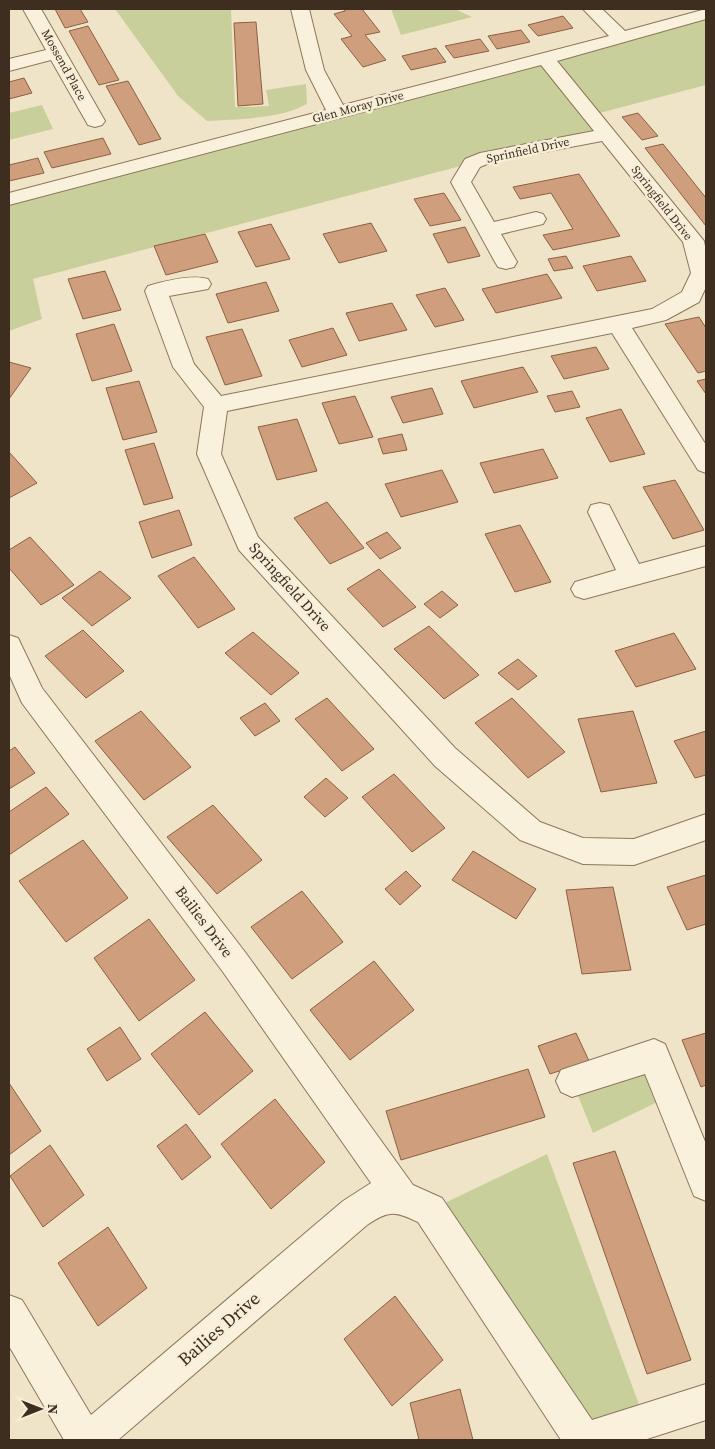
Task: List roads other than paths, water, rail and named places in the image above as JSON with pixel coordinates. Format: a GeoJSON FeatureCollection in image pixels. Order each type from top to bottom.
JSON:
{"type":"FeatureCollection","features":[{"type":"Feature","properties":{"kind":"street","name":"Mossend Place"},"geometry":{"type":"LineString","coordinates":[[32,9],[96,121]]}},
{"type":"Feature","properties":{"kind":"street"},"geometry":{"type":"LineString","coordinates":[[300,9],[315,70],[337,112]]}},
{"type":"Feature","properties":{"kind":"street"},"geometry":{"type":"LineString","coordinates":[[592,9],[622,38]]}},
{"type":"Feature","properties":{"kind":"street","name":"Glen Moray Drive"},"geometry":{"type":"LineString","coordinates":[[9,199],[622,38],[706,13]]}},
{"type":"Feature","properties":{"kind":"street"},"geometry":{"type":"LineString","coordinates":[[9,65],[58,52]]}},
{"type":"Feature","properties":{"kind":"street","name":"Springfield Drive"},"geometry":{"type":"LineString","coordinates":[[545,58],[693,241],[702,273],[691,297],[658,315],[216,405],[209,454],[248,543],[445,757],[530,831],[583,851],[634,852],[706,827]]}},
{"type":"Feature","properties":{"kind":"street","name":"Sprinfield Drive"},"geometry":{"type":"LineString","coordinates":[[506,262],[461,182],[472,163],[487,157],[608,134]]}},
{"type":"Feature","properties":{"kind":"street"},"geometry":{"type":"LineString","coordinates":[[488,230],[536,219]]}},
{"type":"Feature","properties":{"kind":"street"},"geometry":{"type":"LineString","coordinates":[[200,284],[156,291],[184,367],[216,405]]}},
{"type":"Feature","properties":{"kind":"street"},"geometry":{"type":"LineString","coordinates":[[618,324],[706,464]]}},
{"type":"Feature","properties":{"kind":"street"},"geometry":{"type":"LineString","coordinates":[[600,512],[632,576]]}},
{"type":"Feature","properties":{"kind":"street"},"geometry":{"type":"LineString","coordinates":[[584,589],[706,556]]}},
{"type":"Feature","properties":{"kind":"street","name":"Bailies Drive"},"geometry":{"type":"LineString","coordinates":[[9,646],[32,695],[234,962],[401,1197]]}},
{"type":"Feature","properties":{"kind":"street"},"geometry":{"type":"LineString","coordinates":[[572,1081],[654,1055],[706,1184]]}},
{"type":"Feature","properties":{"kind":"street","name":"Bailies Drive"},"geometry":{"type":"LineString","coordinates":[[90,1440],[355,1213],[377,1198],[401,1197],[430,1210],[583,1440]]}},
{"type":"Feature","properties":{"kind":"street"},"geometry":{"type":"LineString","coordinates":[[9,1313],[85,1440]]}},
{"type":"Feature","properties":{"kind":"street"},"geometry":{"type":"LineString","coordinates":[[588,1440],[706,1402]]}}]}
